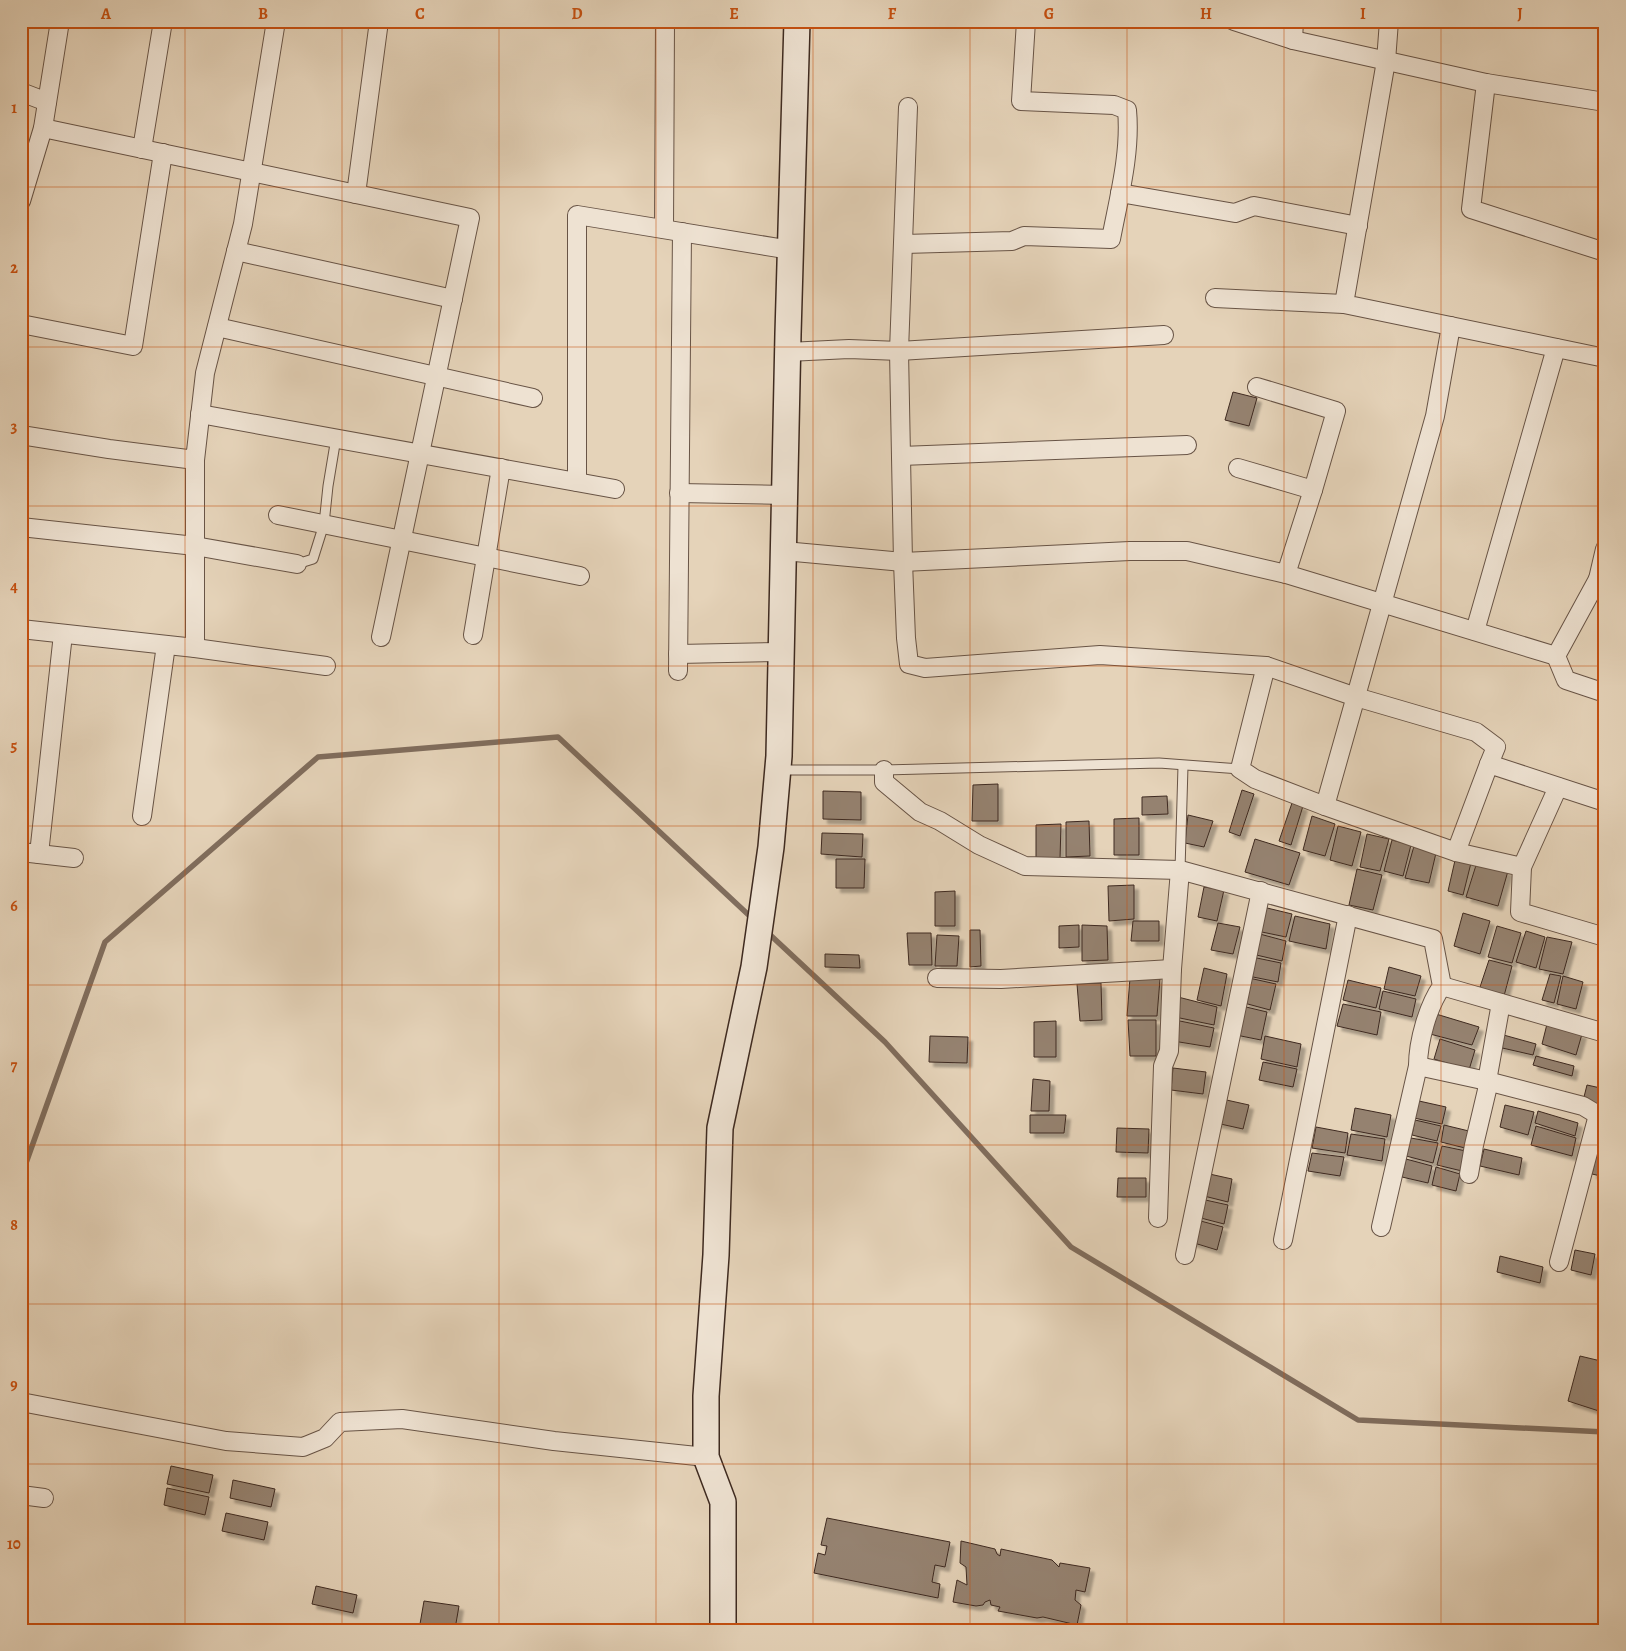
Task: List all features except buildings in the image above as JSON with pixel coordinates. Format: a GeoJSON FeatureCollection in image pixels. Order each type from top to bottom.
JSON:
{"type":"FeatureCollection","features":[{"type":"Feature","properties":{"kind":"street"},"geometry":{"type":"LineString","coordinates":[[21,201],[43,128],[60,21]]}},
{"type":"Feature","properties":{"kind":"street"},"geometry":{"type":"LineString","coordinates":[[142,149],[163,21]]}},
{"type":"Feature","properties":{"kind":"street"},"geometry":{"type":"LineString","coordinates":[[195,648],[195,460],[205,373],[243,224],[276,21]]}},
{"type":"Feature","properties":{"kind":"street"},"geometry":{"type":"LineString","coordinates":[[356,194],[379,21]]}},
{"type":"Feature","properties":{"kind":"street"},"geometry":{"type":"LineString","coordinates":[[664,229],[665,21]]}},
{"type":"Feature","properties":{"kind":"street"},"geometry":{"type":"LineString","coordinates":[[723,1630],[723,1502],[706,1457],[706,1396],[716,1255],[720,1128],[754,967],[771,847],[778,770],[797,21]]}},
{"type":"Feature","properties":{"kind":"street"},"geometry":{"type":"LineString","coordinates":[[904,244],[1012,241],[1024,236],[1111,239],[1120,193],[1129,128],[1127,110],[1114,105],[1021,101],[1026,21]]}},
{"type":"Feature","properties":{"kind":"street"},"geometry":{"type":"LineString","coordinates":[[1234,21],[1293,40],[1486,83],[1605,102]]}},
{"type":"Feature","properties":{"kind":"street"},"geometry":{"type":"LineString","coordinates":[[1293,40],[1294,21]]}},
{"type":"Feature","properties":{"kind":"street"},"geometry":{"type":"LineString","coordinates":[[1344,304],[1386,61],[1389,21]]}},
{"type":"Feature","properties":{"kind":"street"},"geometry":{"type":"LineString","coordinates":[[1486,83],[1471,210],[1605,252]]}},
{"type":"Feature","properties":{"kind":"street"},"geometry":{"type":"LineString","coordinates":[[21,92],[47,102]]}},
{"type":"Feature","properties":{"kind":"street"},"geometry":{"type":"LineString","coordinates":[[908,107],[899,351],[903,562],[909,664],[925,668],[1100,656],[1266,666],[1356,697],[1476,732],[1496,747],[1456,852]]}},
{"type":"Feature","properties":{"kind":"street"},"geometry":{"type":"LineString","coordinates":[[43,128],[470,218],[381,637]]}},
{"type":"Feature","properties":{"kind":"street"},"geometry":{"type":"LineString","coordinates":[[21,324],[133,346],[163,153]]}},
{"type":"Feature","properties":{"kind":"street"},"geometry":{"type":"LineString","coordinates":[[1120,193],[1235,213],[1254,206],[1358,226]]}},
{"type":"Feature","properties":{"kind":"street"},"geometry":{"type":"LineString","coordinates":[[577,482],[577,214],[791,250]]}},
{"type":"Feature","properties":{"kind":"street"},"geometry":{"type":"LineString","coordinates":[[682,232],[678,663],[782,652]]}},
{"type":"Feature","properties":{"kind":"street"},"geometry":{"type":"LineString","coordinates":[[236,252],[453,299]]}},
{"type":"Feature","properties":{"kind":"street"},"geometry":{"type":"LineString","coordinates":[[1215,298],[1344,304],[1605,358]]}},
{"type":"Feature","properties":{"kind":"street"},"geometry":{"type":"LineString","coordinates":[[1325,806],[1435,416],[1451,326]]}},
{"type":"Feature","properties":{"kind":"street"},"geometry":{"type":"LineString","coordinates":[[217,327],[533,398]]}},
{"type":"Feature","properties":{"kind":"street"},"geometry":{"type":"LineString","coordinates":[[788,352],[849,349],[899,351],[1164,336]]}},
{"type":"Feature","properties":{"kind":"street"},"geometry":{"type":"LineString","coordinates":[[1476,631],[1556,348]]}},
{"type":"Feature","properties":{"kind":"street"},"geometry":{"type":"LineString","coordinates":[[1257,387],[1336,411],[1286,574]]}},
{"type":"Feature","properties":{"kind":"street"},"geometry":{"type":"LineString","coordinates":[[200,414],[615,489]]}},
{"type":"Feature","properties":{"kind":"street"},"geometry":{"type":"LineString","coordinates":[[21,435],[195,460]]}},
{"type":"Feature","properties":{"kind":"street"},"geometry":{"type":"LineString","coordinates":[[901,456],[1187,445]]}},
{"type":"Feature","properties":{"kind":"street"},"geometry":{"type":"LineString","coordinates":[[473,635],[501,468]]}},
{"type":"Feature","properties":{"kind":"street"},"geometry":{"type":"LineString","coordinates":[[1238,468],[1313,490]]}},
{"type":"Feature","properties":{"kind":"street"},"geometry":{"type":"LineString","coordinates":[[680,493],[785,495]]}},
{"type":"Feature","properties":{"kind":"street"},"geometry":{"type":"LineString","coordinates":[[278,516],[580,576]]}},
{"type":"Feature","properties":{"kind":"street"},"geometry":{"type":"LineString","coordinates":[[21,527],[195,546],[297,564]]}},
{"type":"Feature","properties":{"kind":"street"},"geometry":{"type":"LineString","coordinates":[[1556,656],[1601,580],[1605,549]]}},
{"type":"Feature","properties":{"kind":"street"},"geometry":{"type":"LineString","coordinates":[[784,551],[903,562],[1130,552],[1188,552],[1286,574],[1556,656]]}},
{"type":"Feature","properties":{"kind":"street"},"geometry":{"type":"LineString","coordinates":[[21,629],[195,648],[326,666]]}},
{"type":"Feature","properties":{"kind":"street"},"geometry":{"type":"LineString","coordinates":[[39,854],[64,634]]}},
{"type":"Feature","properties":{"kind":"street"},"geometry":{"type":"LineString","coordinates":[[142,816],[166,645]]}},
{"type":"Feature","properties":{"kind":"street"},"geometry":{"type":"LineString","coordinates":[[1556,656],[1566,680],[1605,693]]}},
{"type":"Feature","properties":{"kind":"street"},"geometry":{"type":"LineString","coordinates":[[1266,666],[1240,769],[1255,779],[1325,806],[1456,852],[1522,867]]}},
{"type":"Feature","properties":{"kind":"street"},"geometry":{"type":"LineString","coordinates":[[1489,764],[1605,802]]}},
{"type":"Feature","properties":{"kind":"street"},"geometry":{"type":"LineString","coordinates":[[884,770],[884,782],[911,806],[979,845],[1025,866],[1180,870],[1433,939],[1442,986],[1435,997],[1418,1049],[1418,1066],[1381,1227]]}},
{"type":"Feature","properties":{"kind":"street"},"geometry":{"type":"LineString","coordinates":[[1558,787],[1522,867],[1520,912],[1605,937]]}},
{"type":"Feature","properties":{"kind":"street"},"geometry":{"type":"LineString","coordinates":[[21,852],[74,858]]}},
{"type":"Feature","properties":{"kind":"street"},"geometry":{"type":"LineString","coordinates":[[1158,1218],[1163,1066],[1169,1050],[1172,969],[1180,870]]}},
{"type":"Feature","properties":{"kind":"street"},"geometry":{"type":"LineString","coordinates":[[1185,1255],[1261,891]]}},
{"type":"Feature","properties":{"kind":"street"},"geometry":{"type":"LineString","coordinates":[[1283,1240],[1348,915]]}},
{"type":"Feature","properties":{"kind":"street"},"geometry":{"type":"LineString","coordinates":[[937,978],[1001,979],[1172,969]]}},
{"type":"Feature","properties":{"kind":"street"},"geometry":{"type":"LineString","coordinates":[[1442,986],[1605,1033]]}},
{"type":"Feature","properties":{"kind":"street"},"geometry":{"type":"LineString","coordinates":[[1469,1174],[1487,1090],[1501,1003]]}},
{"type":"Feature","properties":{"kind":"street"},"geometry":{"type":"LineString","coordinates":[[1418,1066],[1487,1081],[1583,1106],[1601,1116],[1559,1262]]}},
{"type":"Feature","properties":{"kind":"street"},"geometry":{"type":"LineString","coordinates":[[21,1402],[226,1441],[302,1447],[325,1438],[340,1422],[402,1419],[554,1441],[706,1457]]}},
{"type":"Feature","properties":{"kind":"street"},"geometry":{"type":"LineString","coordinates":[[21,1495],[44,1498]]}},
{"type":"Feature","properties":{"kind":"lane"},"geometry":{"type":"LineString","coordinates":[[297,564],[313,559],[324,524],[336,438]]}},
{"type":"Feature","properties":{"kind":"lane"},"geometry":{"type":"LineString","coordinates":[[778,770],[884,770],[1159,763],[1240,769]]}},
{"type":"Feature","properties":{"kind":"lane"},"geometry":{"type":"LineString","coordinates":[[1180,870],[1183,766]]}},
{"type":"Feature","properties":{"kind":"waterway"},"geometry":{"type":"LineString","coordinates":[[21,1177],[105,942],[318,757],[558,737],[754,920]]}},
{"type":"Feature","properties":{"kind":"waterway"},"geometry":{"type":"LineString","coordinates":[[766,931],[885,1042],[1071,1247],[1358,1420],[1605,1432]]}}]}
